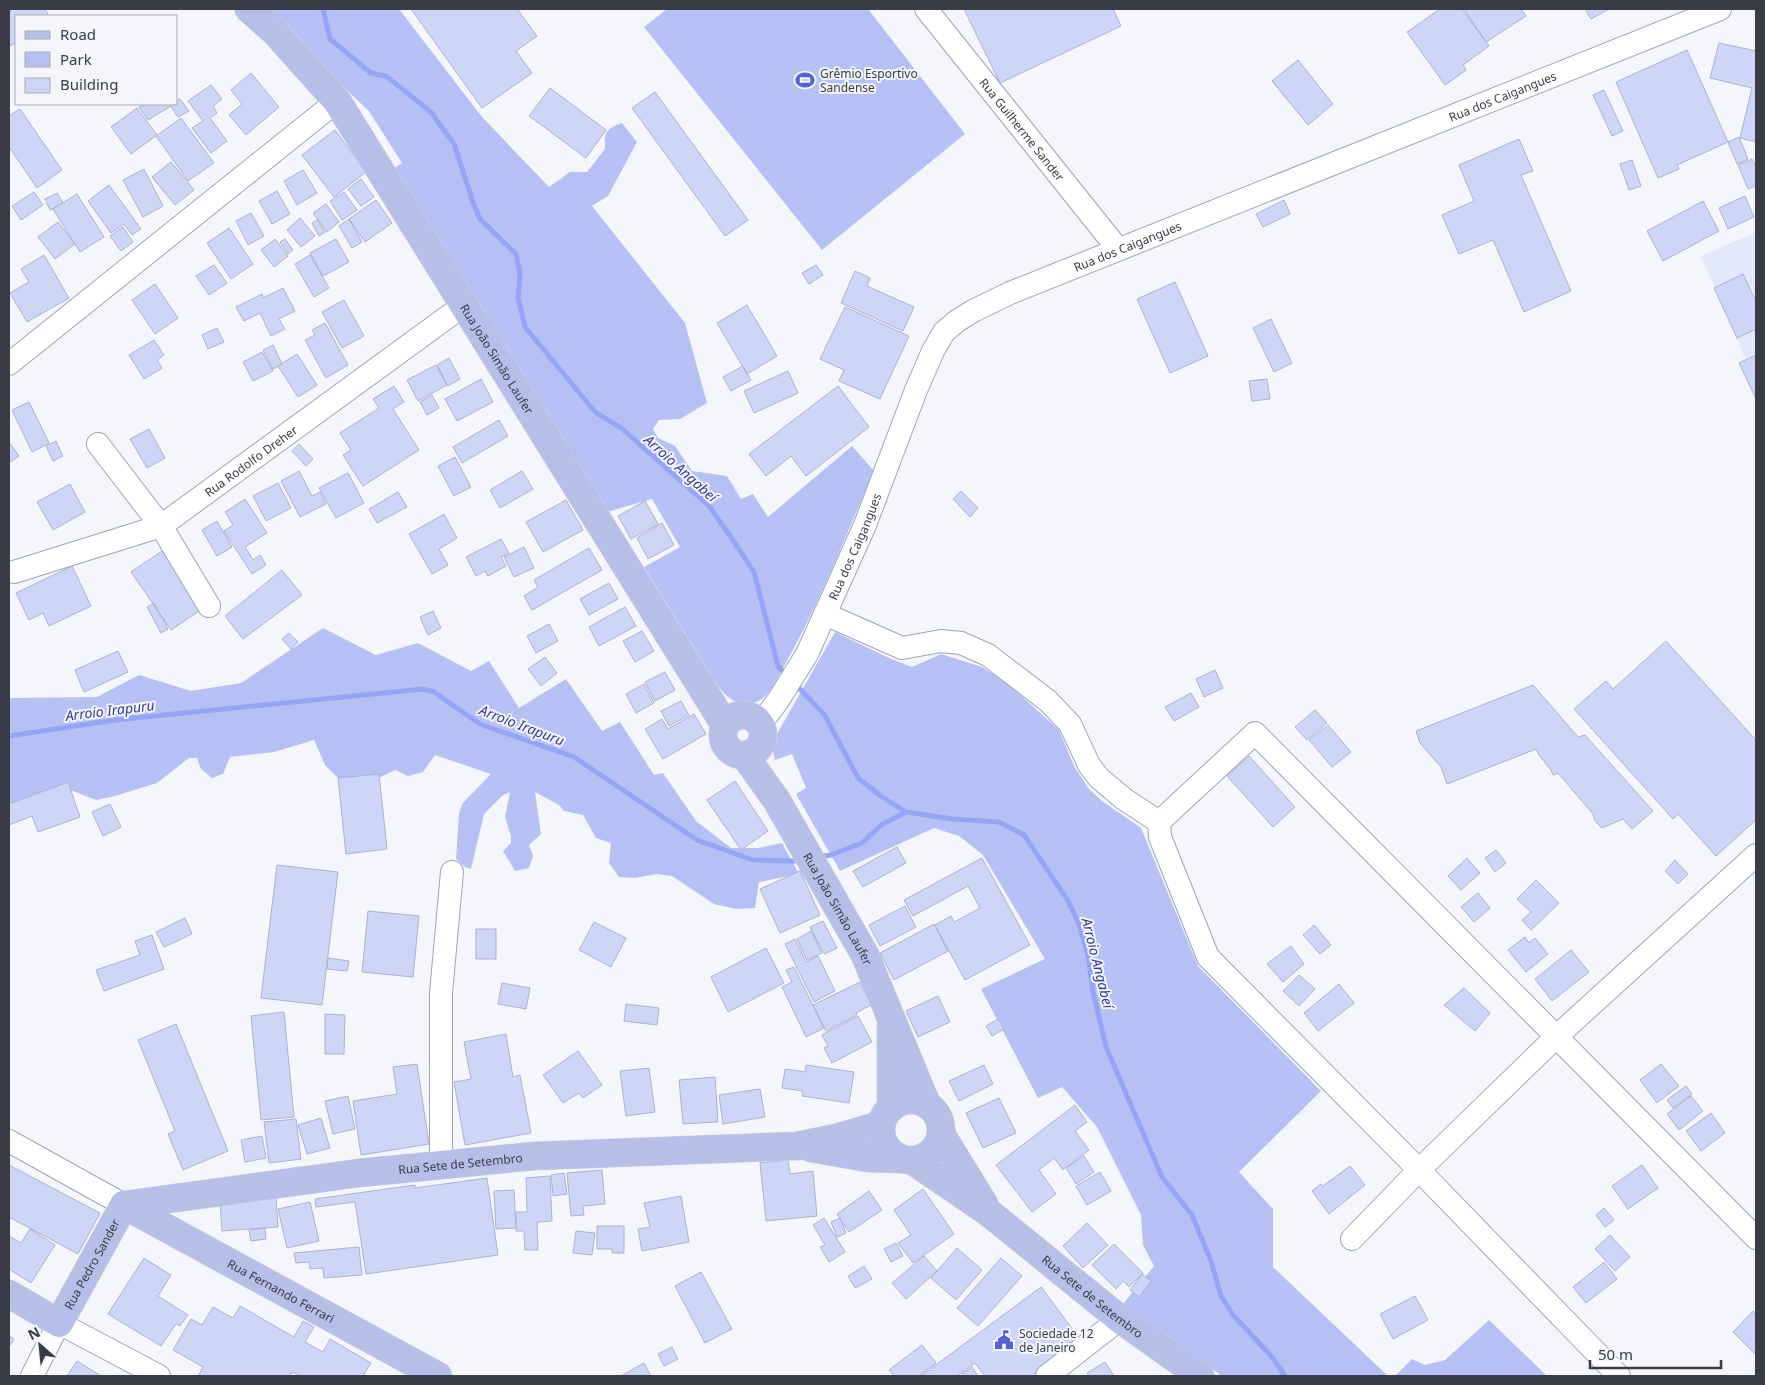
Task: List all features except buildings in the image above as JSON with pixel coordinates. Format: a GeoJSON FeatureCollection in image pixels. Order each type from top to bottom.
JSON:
{"type":"FeatureCollection","features":[{"type":"Feature","properties":{"kind":"main road","name":"Rua João Simão Laufer"},"geometry":{"type":"LineString","coordinates":[[249,9],[275,32],[337,102],[725,725],[731,719],[738,716],[746,715],[754,718],[755,743],[777,801],[865,955],[927,1105]]}},
{"type":"Feature","properties":{"kind":"main road","name":"Rua João Simão Laufer"},"geometry":{"type":"LineString","coordinates":[[886,1117],[891,1019]]}},
{"type":"Feature","properties":{"kind":"main road"},"geometry":{"type":"LineString","coordinates":[[918,1101],[927,1105],[934,1110],[938,1117],[941,1134],[938,1144],[932,1152],[923,1158],[907,1160],[891,1153],[881,1134],[886,1117],[899,1103],[918,1101]]}},
{"type":"Feature","properties":{"kind":"main road","name":"Rua Sete de Setembro"},"geometry":{"type":"LineString","coordinates":[[124,1205],[359,1173],[534,1156],[797,1146],[836,1138],[886,1117]]}},
{"type":"Feature","properties":{"kind":"main road","name":"Rua Sete de Setembro"},"geometry":{"type":"LineString","coordinates":[[941,1134],[988,1212]]}},
{"type":"Feature","properties":{"kind":"main road","name":"Rua Sete de Setembro"},"geometry":{"type":"LineString","coordinates":[[797,1146],[862,1157],[907,1160],[988,1212],[1120,1319],[1200,1376]]}},
{"type":"Feature","properties":{"kind":"main road","name":"Rua Pedro Sander"},"geometry":{"type":"LineString","coordinates":[[59,1323],[124,1205]]}},
{"type":"Feature","properties":{"kind":"main road","name":"Rua Fernando Ferrari"},"geometry":{"type":"LineString","coordinates":[[124,1205],[438,1376]]}},
{"type":"Feature","properties":{"kind":"main road"},"geometry":{"type":"LineString","coordinates":[[9,1294],[59,1323]]}},
{"type":"Feature","properties":{"kind":"street","name":"Rua Guilherme Sander"},"geometry":{"type":"LineString","coordinates":[[926,9],[1118,249]]}},
{"type":"Feature","properties":{"kind":"street","name":"Rua dos Caigangues"},"geometry":{"type":"LineString","coordinates":[[755,743],[777,702],[807,654],[865,524],[916,390],[933,351],[944,332],[956,321],[1010,293],[1719,9]]}},
{"type":"Feature","properties":{"kind":"street"},"geometry":{"type":"LineString","coordinates":[[9,364],[337,102]]}},
{"type":"Feature","properties":{"kind":"street","name":"Rua Rodolfo Dreher"},"geometry":{"type":"LineString","coordinates":[[14,572],[161,526],[464,305]]}},
{"type":"Feature","properties":{"kind":"street"},"geometry":{"type":"LineString","coordinates":[[98,444],[161,526],[209,606]]}},
{"type":"Feature","properties":{"kind":"street"},"geometry":{"type":"LineString","coordinates":[[825,614],[902,648],[941,641],[961,644],[988,655],[1048,701],[1070,724],[1089,765],[1099,778],[1124,799],[1159,822]]}},
{"type":"Feature","properties":{"kind":"street"},"geometry":{"type":"LineString","coordinates":[[1159,822],[1255,733],[1756,1238]]}},
{"type":"Feature","properties":{"kind":"street"},"geometry":{"type":"LineString","coordinates":[[1159,822],[1160,837],[1208,957],[1619,1376]]}},
{"type":"Feature","properties":{"kind":"street"},"geometry":{"type":"LineString","coordinates":[[1352,1239],[1419,1170],[1557,1036],[1756,855]]}},
{"type":"Feature","properties":{"kind":"street"},"geometry":{"type":"LineString","coordinates":[[441,1165],[441,993],[452,872]]}},
{"type":"Feature","properties":{"kind":"street"},"geometry":{"type":"LineString","coordinates":[[9,1142],[124,1205]]}},
{"type":"Feature","properties":{"kind":"street"},"geometry":{"type":"LineString","coordinates":[[1047,1376],[1120,1319]]}},
{"type":"Feature","properties":{"kind":"street"},"geometry":{"type":"LineString","coordinates":[[59,1323],[158,1376]]}},
{"type":"Feature","properties":{"kind":"street","name":"Rua Pedro Sander"},"geometry":{"type":"LineString","coordinates":[[32,1376],[59,1323]]}},
{"type":"Feature","properties":{"kind":"shaded area"},"geometry":{"type":"Polygon","coordinates":[[[1756,232],[1756,384],[1701,256],[1756,232]]]}},
{"type":"Feature","properties":{"kind":"green space"},"geometry":{"type":"Polygon","coordinates":[[[268,9],[399,9],[482,117],[549,187],[570,172],[587,172],[605,149],[605,139],[609,129],[622,123],[637,142],[608,196],[592,206],[685,323],[707,403],[680,419],[659,420],[653,429],[658,438],[675,446],[692,471],[727,476],[741,499],[753,494],[768,517],[852,446],[874,471],[808,620],[774,685],[762,699],[742,704],[731,699],[717,685],[644,567],[680,547],[652,499],[607,512],[391,170],[402,163],[369,111],[340,84],[288,25],[268,9]]]}},
{"type":"Feature","properties":{"kind":"green space","name":"Grêmio Esportivo Sandense"},"geometry":{"type":"Polygon","coordinates":[[[667,9],[868,9],[965,134],[822,250],[644,27],[667,9]]]}},
{"type":"Feature","properties":{"kind":"green space"},"geometry":{"type":"Polygon","coordinates":[[[323,628],[376,655],[418,643],[471,671],[489,661],[519,708],[566,679],[602,731],[620,722],[654,775],[663,773],[696,821],[731,848],[758,848],[782,843],[799,874],[759,882],[755,908],[736,909],[714,904],[672,876],[657,874],[635,878],[619,877],[609,863],[611,843],[596,838],[583,815],[564,811],[559,805],[535,792],[541,834],[529,845],[533,856],[529,868],[515,871],[503,851],[511,843],[511,836],[505,817],[510,792],[503,795],[484,814],[471,869],[465,867],[456,859],[459,814],[462,804],[491,774],[435,755],[423,772],[408,776],[395,770],[381,777],[338,778],[325,765],[314,740],[274,752],[230,757],[223,774],[212,778],[201,769],[197,758],[189,758],[157,783],[115,796],[96,800],[65,788],[9,807],[9,698],[97,697],[139,675],[191,691],[241,683],[323,628]]]}},
{"type":"Feature","properties":{"kind":"green space"},"geometry":{"type":"Polygon","coordinates":[[[835,632],[912,667],[941,654],[982,667],[1007,683],[1059,730],[1074,766],[1089,789],[1102,801],[1141,828],[1198,966],[1321,1091],[1239,1172],[1273,1209],[1273,1267],[1388,1376],[1222,1376],[1123,1304],[1154,1266],[1143,1245],[1141,1215],[1097,1127],[1062,1087],[1038,1098],[981,989],[1045,959],[983,855],[959,836],[934,828],[840,871],[796,794],[806,788],[792,754],[775,760],[772,746],[777,734],[835,632]]]}},
{"type":"Feature","properties":{"kind":"green space"},"geometry":{"type":"Polygon","coordinates":[[[1489,1320],[1547,1376],[1395,1376],[1412,1359],[1425,1365],[1445,1360],[1489,1320]]]}},
{"type":"Feature","properties":{"kind":"waterway","name":"Arroio Angabeí"},"geometry":{"type":"LineString","coordinates":[[323,9],[330,39],[371,73],[386,76],[431,112],[454,144],[480,219],[516,254],[520,273],[518,297],[525,327],[596,413],[620,427],[709,506],[735,543],[754,572],[778,666],[786,675]]}},
{"type":"Feature","properties":{"kind":"waterway","name":"Arroio Angabeí"},"geometry":{"type":"LineString","coordinates":[[795,684],[824,714],[858,778],[881,796],[906,812],[953,819],[999,822],[1024,835],[1068,901],[1079,924],[1088,955],[1093,992],[1106,1047],[1162,1177],[1192,1215],[1211,1261],[1221,1296],[1234,1316],[1272,1357],[1285,1376]]}},
{"type":"Feature","properties":{"kind":"waterway","name":"Arroio Irapuru"},"geometry":{"type":"LineString","coordinates":[[9,736],[115,720],[423,689],[434,692],[480,724],[574,757],[697,840],[753,860],[801,860]]}},
{"type":"Feature","properties":{"kind":"waterway","name":"Arroio Irapuru"},"geometry":{"type":"LineString","coordinates":[[819,857],[831,855],[862,843],[881,825],[906,812]]}},
{"type":"Feature","properties":{"kind":"place","name":"Grêmio Esportivo Sandense"},"geometry":{"type":"Point","coordinates":[805,80]}},
{"type":"Feature","properties":{"kind":"place","name":"Sociedade 12 de Janeiro"},"geometry":{"type":"Point","coordinates":[1004,1340]}}]}
